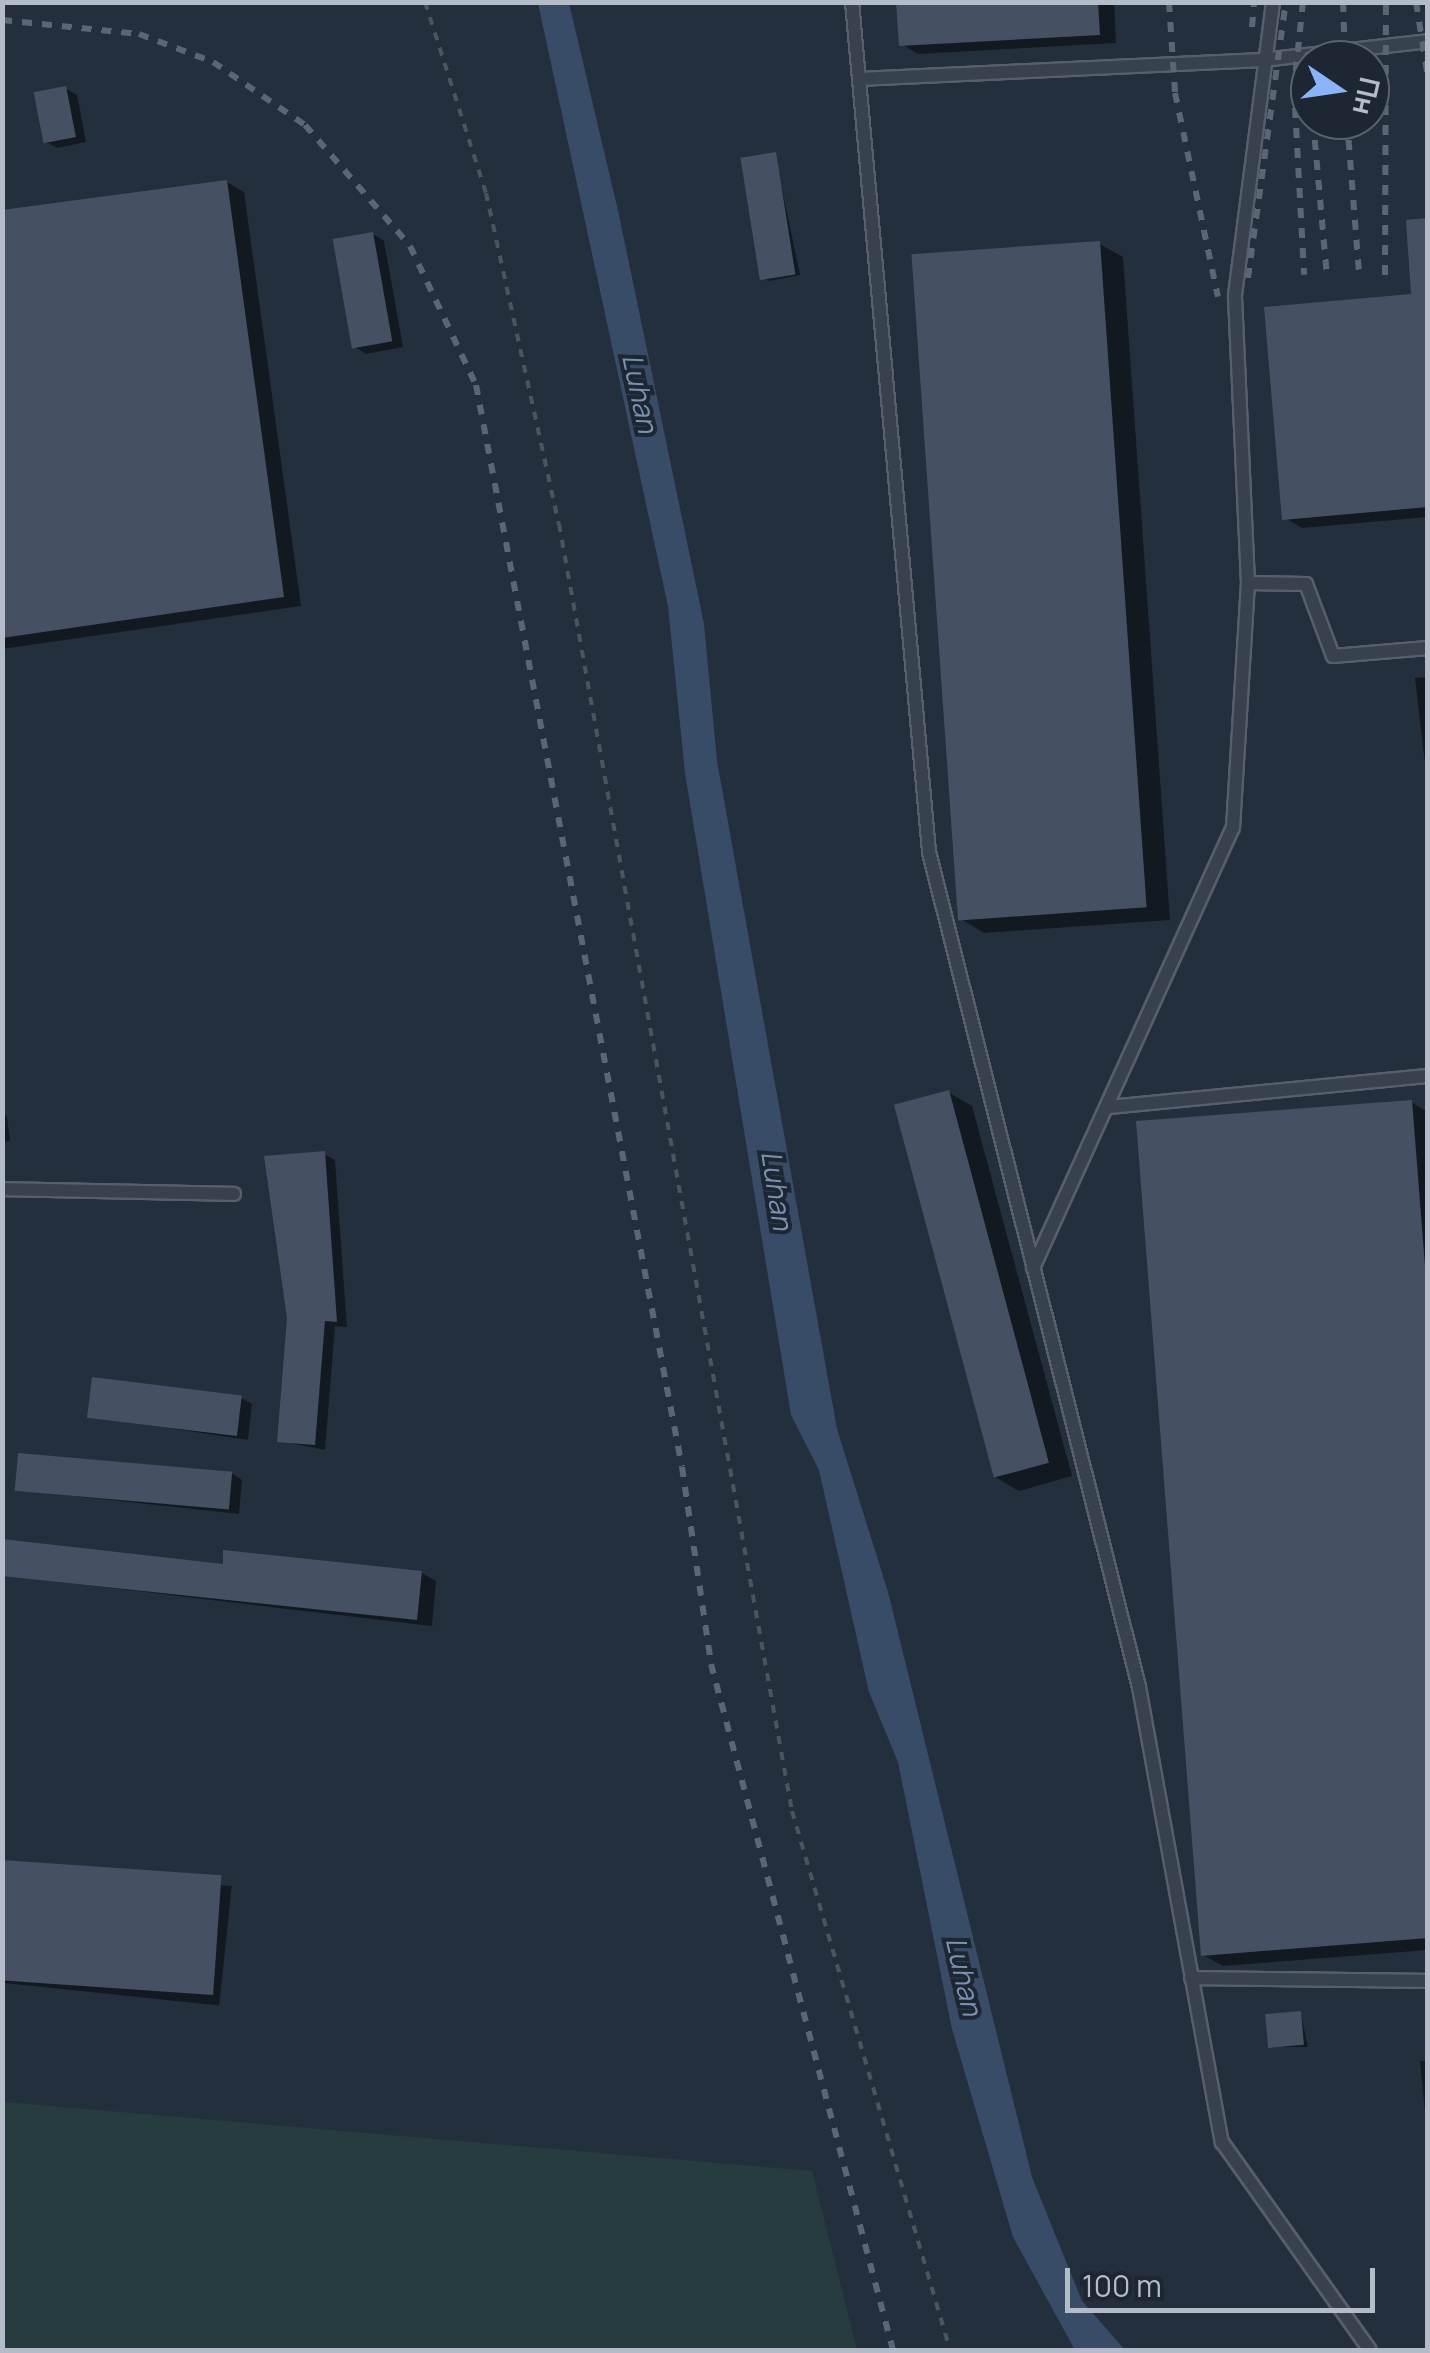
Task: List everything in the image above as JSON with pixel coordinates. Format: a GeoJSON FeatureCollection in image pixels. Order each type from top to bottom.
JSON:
{"type":"FeatureCollection","features":[{"type":"Feature","properties":{"kind":"lane"},"geometry":{"type":"LineString","coordinates":[[852,2],[928,852],[1139,1687],[1222,2142],[1370,2350]]}},
{"type":"Feature","properties":{"kind":"lane"},"geometry":{"type":"LineString","coordinates":[[1034,1268],[1110,1108],[1233,828],[1248,583],[1235,295],[1262,60],[1273,2]]}},
{"type":"Feature","properties":{"kind":"lane"},"geometry":{"type":"LineString","coordinates":[[859,79],[1262,60],[1428,42]]}},
{"type":"Feature","properties":{"kind":"lane"},"geometry":{"type":"LineString","coordinates":[[1248,583],[1306,584],[1333,656],[1428,648]]}},
{"type":"Feature","properties":{"kind":"lane"},"geometry":{"type":"LineString","coordinates":[[1110,1108],[1428,1076]]}},
{"type":"Feature","properties":{"kind":"lane"},"geometry":{"type":"LineString","coordinates":[[2,1189],[234,1194]]}},
{"type":"Feature","properties":{"kind":"lane"},"geometry":{"type":"LineString","coordinates":[[1192,1978],[1428,1981]]}},
{"type":"Feature","properties":{"kind":"path"},"geometry":{"type":"LineString","coordinates":[[426,2],[486,194],[555,505],[792,1811],[950,2350]]}},
{"type":"Feature","properties":{"kind":"green space"},"geometry":{"type":"Polygon","coordinates":[[[3,2102],[812,2171],[857,2350],[3,2350],[3,2102]]]}},
{"type":"Feature","properties":{"kind":"water","name":"Luhan"},"geometry":{"type":"Polygon","coordinates":[[[538,3],[569,3],[619,215],[704,624],[717,761],[837,1429],[888,1592],[1032,2177],[1082,2301],[1125,2350],[1075,2350],[1013,2237],[952,2029],[898,1762],[869,1692],[819,1470],[791,1415],[685,773],[668,606],[538,3]]]}},
{"type":"Feature","properties":{"kind":"building"},"geometry":{"type":"Polygon","coordinates":[[[896,2],[1098,2],[1100,35],[899,46],[896,2]]]}},
{"type":"Feature","properties":{"kind":"building"},"geometry":{"type":"Polygon","coordinates":[[[66,86],[76,137],[44,143],[34,92],[66,86]]]}},
{"type":"Feature","properties":{"kind":"building"},"geometry":{"type":"Polygon","coordinates":[[[776,152],[795,274],[760,280],[740,158],[776,152]]]}},
{"type":"Feature","properties":{"kind":"building"},"geometry":{"type":"Polygon","coordinates":[[[227,180],[284,597],[2,638],[2,210],[227,180]]]}},
{"type":"Feature","properties":{"kind":"building"},"geometry":{"type":"Polygon","coordinates":[[[1428,218],[1428,507],[1282,520],[1264,307],[1411,294],[1406,220],[1428,218]]]}},
{"type":"Feature","properties":{"kind":"building"},"geometry":{"type":"Polygon","coordinates":[[[373,232],[392,341],[352,348],[333,239],[373,232]]]}},
{"type":"Feature","properties":{"kind":"building"},"geometry":{"type":"Polygon","coordinates":[[[1100,241],[1147,907],[958,921],[911,254],[1100,241]]]}},
{"type":"Feature","properties":{"kind":"building"},"geometry":{"type":"Polygon","coordinates":[[[949,1090],[1049,1463],[994,1478],[894,1105],[949,1090]]]}},
{"type":"Feature","properties":{"kind":"building"},"geometry":{"type":"Polygon","coordinates":[[[1412,1100],[1428,1305],[1428,1938],[1201,1956],[1136,1121],[1412,1100]]]}},
{"type":"Feature","properties":{"kind":"building"},"geometry":{"type":"Polygon","coordinates":[[[325,1151],[337,1322],[325,1321],[315,1445],[277,1442],[287,1318],[264,1156],[325,1151]]]}},
{"type":"Feature","properties":{"kind":"building"},"geometry":{"type":"Polygon","coordinates":[[[92,1377],[242,1395],[237,1436],[87,1418],[92,1377]]]}},
{"type":"Feature","properties":{"kind":"building"},"geometry":{"type":"Polygon","coordinates":[[[18,1453],[232,1472],[229,1510],[15,1491],[18,1453]]]}},
{"type":"Feature","properties":{"kind":"building"},"geometry":{"type":"Polygon","coordinates":[[[2,1539],[223,1564],[223,1550],[422,1571],[417,1620],[2,1576],[2,1539]]]}},
{"type":"Feature","properties":{"kind":"building"},"geometry":{"type":"Polygon","coordinates":[[[2,1860],[221,1875],[213,1995],[2,1980],[2,1860]]]}},
{"type":"Feature","properties":{"kind":"building"},"geometry":{"type":"Polygon","coordinates":[[[1301,2011],[1304,2045],[1268,2048],[1265,2014],[1301,2011]]]}},
{"type":"Feature","properties":{"kind":"railway"},"geometry":{"type":"LineString","coordinates":[[1169,2],[1175,93],[1218,297]]}},
{"type":"Feature","properties":{"kind":"railway"},"geometry":{"type":"LineString","coordinates":[[1252,27],[1254,2]]}},
{"type":"Feature","properties":{"kind":"railway"},"geometry":{"type":"LineString","coordinates":[[1248,278],[1286,2]]}},
{"type":"Feature","properties":{"kind":"railway"},"geometry":{"type":"LineString","coordinates":[[1303,2],[1294,88],[1304,275]]}},
{"type":"Feature","properties":{"kind":"railway"},"geometry":{"type":"LineString","coordinates":[[1343,2],[1344,40]]}},
{"type":"Feature","properties":{"kind":"railway"},"geometry":{"type":"LineString","coordinates":[[1385,275],[1386,2]]}},
{"type":"Feature","properties":{"kind":"railway"},"geometry":{"type":"LineString","coordinates":[[1416,2],[1428,78]]}},
{"type":"Feature","properties":{"kind":"railway"},"geometry":{"type":"LineString","coordinates":[[2,20],[139,34],[213,62],[305,125],[410,246],[476,385],[682,1467],[711,1664],[893,2350]]}},
{"type":"Feature","properties":{"kind":"railway"},"geometry":{"type":"LineString","coordinates":[[1315,140],[1327,276]]}},
{"type":"Feature","properties":{"kind":"railway"},"geometry":{"type":"LineString","coordinates":[[1349,140],[1359,273]]}}]}
